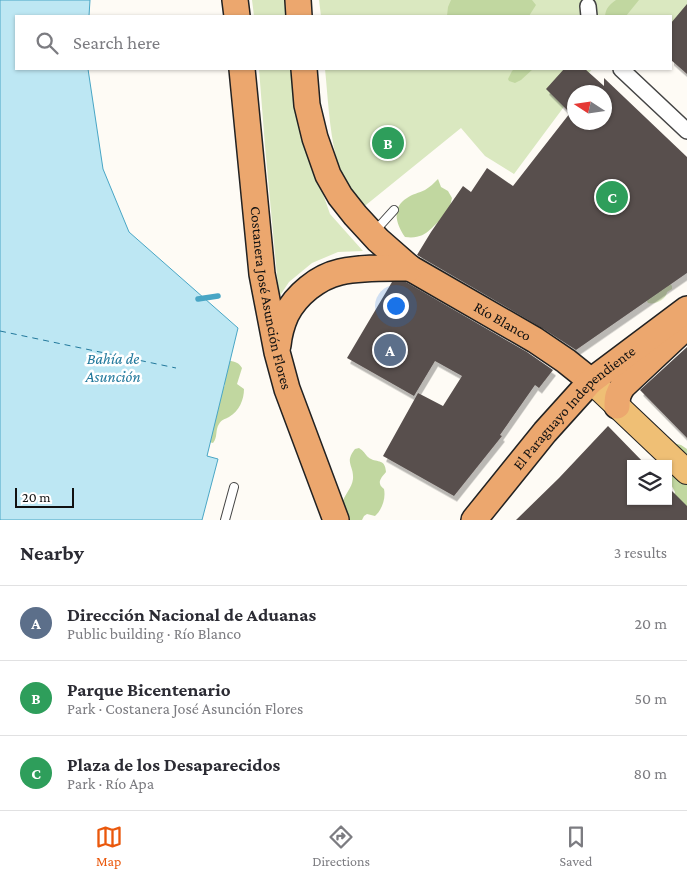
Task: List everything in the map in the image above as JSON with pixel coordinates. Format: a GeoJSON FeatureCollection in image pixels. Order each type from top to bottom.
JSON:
{"type":"FeatureCollection","features":[{"type":"Feature","properties":{"kind":"highway"},"geometry":{"type":"LineString","coordinates":[[235,0],[237,15]]}},
{"type":"Feature","properties":{"kind":"highway"},"geometry":{"type":"LineString","coordinates":[[298,0],[300,15]]}},
{"type":"Feature","properties":{"kind":"highway","name":"Costanera José Asunción Flores"},"geometry":{"type":"LineString","coordinates":[[242,70],[262,274],[277,352],[286,390],[336,520]]}},
{"type":"Feature","properties":{"kind":"highway"},"geometry":{"type":"LineString","coordinates":[[304,70],[311,121],[328,175],[340,196],[355,215],[372,234],[410,268]]}},
{"type":"Feature","properties":{"kind":"highway"},"geometry":{"type":"LineString","coordinates":[[277,352],[279,338],[291,307],[298,298],[316,283],[339,272],[376,268],[410,268]]}},
{"type":"Feature","properties":{"kind":"highway","name":"Río Blanco"},"geometry":{"type":"LineString","coordinates":[[410,268],[535,340],[566,361],[590,381]]}},
{"type":"Feature","properties":{"kind":"highway","name":"El Paraguayo Independiente"},"geometry":{"type":"LineString","coordinates":[[474,520],[545,432],[590,381],[687,309]]}},
{"type":"Feature","properties":{"kind":"highway"},"geometry":{"type":"LineString","coordinates":[[617,406],[618,392],[623,386],[687,326]]}},
{"type":"Feature","properties":{"kind":"main road"},"geometry":{"type":"LineString","coordinates":[[590,381],[687,472]]}},
{"type":"Feature","properties":{"kind":"street"},"geometry":{"type":"LineString","coordinates":[[622,70],[687,131]]}},
{"type":"Feature","properties":{"kind":"lane"},"geometry":{"type":"LineString","coordinates":[[372,234],[394,210]]}},
{"type":"Feature","properties":{"kind":"lane"},"geometry":{"type":"LineString","coordinates":[[225,520],[234,487]]}},
{"type":"Feature","properties":{"kind":"green space"},"geometry":{"type":"Polygon","coordinates":[[[252,0],[286,0],[287,15],[254,15],[252,0]]]}},
{"type":"Feature","properties":{"kind":"green space"},"geometry":{"type":"Polygon","coordinates":[[[319,0],[687,0],[687,6],[672,24],[672,15],[321,15],[319,0]]]}},
{"type":"Feature","properties":{"kind":"green space"},"geometry":{"type":"Polygon","coordinates":[[[451,0],[532,0],[536,5],[530,15],[447,15],[451,0]]]}},
{"type":"Feature","properties":{"kind":"green space"},"geometry":{"type":"Polygon","coordinates":[[[616,0],[639,0],[627,15],[605,15],[611,3],[616,0]]]}},
{"type":"Feature","properties":{"kind":"green space"},"geometry":{"type":"Polygon","coordinates":[[[259,70],[292,70],[297,119],[330,214],[363,251],[338,252],[312,263],[289,282],[279,297],[259,70]]]}},
{"type":"Feature","properties":{"kind":"green space"},"geometry":{"type":"Polygon","coordinates":[[[325,70],[591,70],[580,85],[567,85],[567,103],[514,174],[485,156],[461,128],[361,209],[343,177],[334,146],[325,70]]]}},
{"type":"Feature","properties":{"kind":"green space"},"geometry":{"type":"Polygon","coordinates":[[[532,70],[515,83],[508,79],[512,71],[532,70]]]}},
{"type":"Feature","properties":{"kind":"green space"},"geometry":{"type":"Polygon","coordinates":[[[438,179],[441,187],[448,191],[452,198],[448,215],[424,234],[405,237],[397,222],[399,206],[411,195],[425,190],[438,179]]]}},
{"type":"Feature","properties":{"kind":"green space"},"geometry":{"type":"Polygon","coordinates":[[[664,277],[672,286],[672,289],[660,301],[648,303],[644,296],[664,277]]]}},
{"type":"Feature","properties":{"kind":"green space"},"geometry":{"type":"Polygon","coordinates":[[[229,361],[237,363],[242,368],[237,384],[244,389],[243,397],[236,412],[220,423],[213,443],[209,442],[221,393],[225,385],[223,381],[229,361]]]}},
{"type":"Feature","properties":{"kind":"green space"},"geometry":{"type":"Polygon","coordinates":[[[669,442],[681,445],[687,449],[687,516],[674,496],[672,460],[658,460],[659,455],[669,442]]]}},
{"type":"Feature","properties":{"kind":"green space"},"geometry":{"type":"Polygon","coordinates":[[[359,448],[371,459],[384,464],[386,472],[381,478],[380,485],[384,489],[384,500],[380,511],[375,516],[367,514],[362,520],[342,520],[342,504],[353,479],[350,458],[355,449],[359,448]]]}},
{"type":"Feature","properties":{"kind":"water","name":"Bahía de Asunción"},"geometry":{"type":"Polygon","coordinates":[[[0,0],[90,0],[89,15],[15,15],[15,70],[88,70],[103,169],[129,232],[238,328],[207,456],[218,459],[202,520],[0,520],[0,0]]]}},
{"type":"Feature","properties":{"kind":"building"},"geometry":{"type":"Polygon","coordinates":[[[687,4],[687,74],[672,61],[672,22],[687,4]]]}},
{"type":"Feature","properties":{"kind":"building"},"geometry":{"type":"Polygon","coordinates":[[[563,70],[586,70],[603,85],[567,85],[567,110],[546,89],[563,70]]]}},
{"type":"Feature","properties":{"kind":"building"},"geometry":{"type":"Polygon","coordinates":[[[604,78],[611,85],[604,85],[604,78]]]}},
{"type":"Feature","properties":{"kind":"building"},"geometry":{"type":"Polygon","coordinates":[[[612,86],[687,157],[687,273],[576,350],[417,255],[463,186],[471,192],[487,168],[513,186],[567,117],[567,130],[612,130],[612,86]]]}},
{"type":"Feature","properties":{"kind":"building"},"geometry":{"type":"Polygon","coordinates":[[[392,282],[406,282],[527,352],[553,370],[539,388],[535,385],[500,435],[502,436],[454,496],[383,456],[418,393],[443,406],[462,376],[435,361],[414,396],[347,358],[392,282]]]}},
{"type":"Feature","properties":{"kind":"building"},"geometry":{"type":"Polygon","coordinates":[[[687,347],[687,438],[640,390],[687,347]]]}},
{"type":"Feature","properties":{"kind":"building"},"geometry":{"type":"Polygon","coordinates":[[[608,426],[641,460],[627,460],[627,505],[672,505],[672,491],[687,506],[687,520],[516,520],[608,426]]]}},
{"type":"Feature","properties":{"kind":"waterway"},"geometry":{"type":"LineString","coordinates":[[198,299],[218,296]]}},
{"type":"Feature","properties":{"kind":"ferry route"},"geometry":{"type":"LineString","coordinates":[[0,331],[176,368]]}},
{"type":"Feature","properties":{"kind":"place","name":"Parque Bicentenario"},"geometry":{"type":"Point","coordinates":[388,143]}},
{"type":"Feature","properties":{"kind":"place","name":"Plaza de los Desaparecidos"},"geometry":{"type":"Point","coordinates":[612,197]}},
{"type":"Feature","properties":{"kind":"place","name":"Dirección Nacional de Aduanas"},"geometry":{"type":"Point","coordinates":[390,350]}}]}
